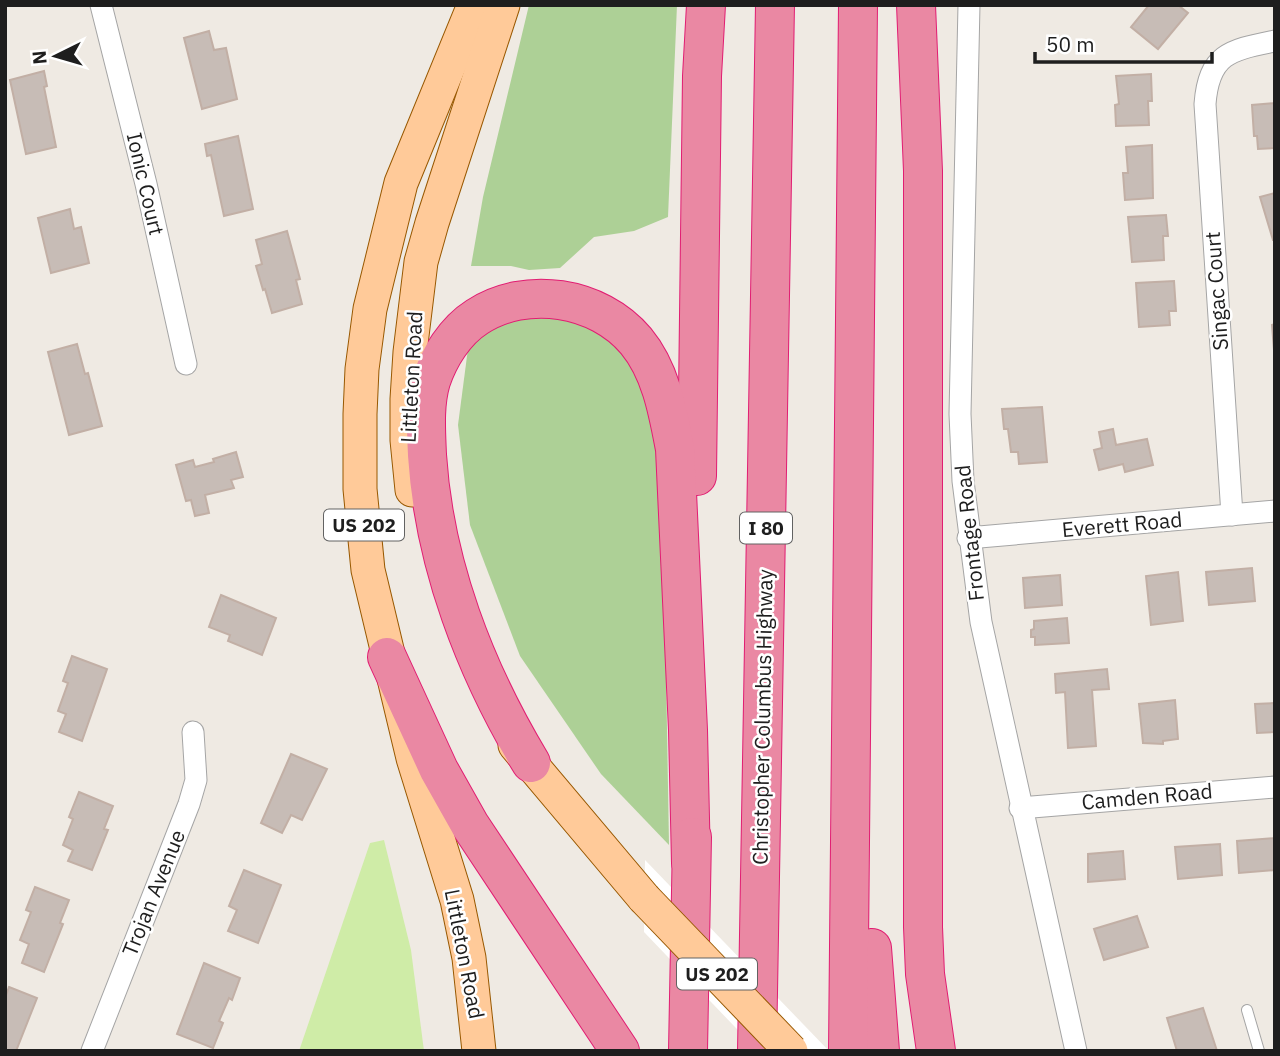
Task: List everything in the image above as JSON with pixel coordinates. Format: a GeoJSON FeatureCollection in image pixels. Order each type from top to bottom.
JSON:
{"type":"FeatureCollection","features":[{"type":"Feature","properties":{"kind":"highway"},"geometry":{"type":"LineString","coordinates":[[688,1051],[702,76],[706,5]]}},
{"type":"Feature","properties":{"kind":"highway","name":"Christopher Columbus Highway"},"geometry":{"type":"LineString","coordinates":[[757,1051],[775,5]]}},
{"type":"Feature","properties":{"kind":"highway"},"geometry":{"type":"LineString","coordinates":[[848,1051],[858,5]]}},
{"type":"Feature","properties":{"kind":"highway"},"geometry":{"type":"LineString","coordinates":[[916,5],[923,185],[923,927],[926,986],[936,1051]]}},
{"type":"Feature","properties":{"kind":"highway"},"geometry":{"type":"LineString","coordinates":[[531,763],[505,721],[463,622],[447,572],[429,480],[425,415],[431,382],[441,358],[466,326],[478,316],[509,304],[547,299],[586,305],[625,330],[637,342],[651,364],[662,390],[675,449],[688,730],[691,863]]}},
{"type":"Feature","properties":{"kind":"highway"},"geometry":{"type":"LineString","coordinates":[[387,657],[428,748],[470,825],[620,1051]]}},
{"type":"Feature","properties":{"kind":"highway"},"geometry":{"type":"LineString","coordinates":[[853,707],[880,1051]]}},
{"type":"Feature","properties":{"kind":"main road","name":"Littleton Road"},"geometry":{"type":"LineString","coordinates":[[474,5],[401,183],[384,246],[369,321],[359,414],[360,489],[368,570],[413,758],[457,900],[469,958],[479,1051]]}},
{"type":"Feature","properties":{"kind":"main road","name":"Littleton Road"},"geometry":{"type":"LineString","coordinates":[[503,5],[421,262],[410,352],[407,440],[417,524],[440,609],[456,649],[498,725],[644,898],[791,1051]]}},
{"type":"Feature","properties":{"kind":"street","name":"Ionic Court"},"geometry":{"type":"LineString","coordinates":[[101,5],[146,184],[186,364]]}},
{"type":"Feature","properties":{"kind":"street","name":"Frontage Road"},"geometry":{"type":"LineString","coordinates":[[969,5],[960,414],[968,538],[981,622],[1020,808],[1076,1051]]}},
{"type":"Feature","properties":{"kind":"street","name":"Singac Court"},"geometry":{"type":"LineString","coordinates":[[1232,515],[1206,88],[1213,69],[1233,49],[1275,41]]}},
{"type":"Feature","properties":{"kind":"street","name":"Everett Road"},"geometry":{"type":"LineString","coordinates":[[968,538],[1275,511]]}},
{"type":"Feature","properties":{"kind":"street","name":"Trojan Avenue"},"geometry":{"type":"LineString","coordinates":[[92,1051],[189,804],[196,779],[193,732]]}},
{"type":"Feature","properties":{"kind":"street","name":"Camden Road"},"geometry":{"type":"LineString","coordinates":[[1020,808],[1275,787]]}},
{"type":"Feature","properties":{"kind":"lane"},"geometry":{"type":"LineString","coordinates":[[1247,1010],[1259,1051]]}},
{"type":"Feature","properties":{"kind":"green space"},"geometry":{"type":"Polygon","coordinates":[[[529,5],[677,5],[668,217],[634,231],[594,237],[560,268],[529,270],[511,266],[471,266],[483,197],[529,5]]]}},
{"type":"Feature","properties":{"kind":"green space"},"geometry":{"type":"Polygon","coordinates":[[[560,312],[603,328],[636,364],[652,412],[663,498],[669,845],[601,774],[520,656],[470,525],[458,425],[469,341],[510,317],[560,312]]]}},
{"type":"Feature","properties":{"kind":"green space"},"geometry":{"type":"Polygon","coordinates":[[[384,840],[411,950],[424,1051],[299,1051],[370,843],[384,840]]]}},
{"type":"Feature","properties":{"kind":"pier"},"geometry":{"type":"Polygon","coordinates":[[[645,860],[829,1051],[758,1051],[644,932],[645,860]]]}},
{"type":"Feature","properties":{"kind":"building"},"geometry":{"type":"Polygon","coordinates":[[[1149,5],[1178,5],[1188,13],[1158,49],[1131,27],[1149,5]]]}},
{"type":"Feature","properties":{"kind":"building"},"geometry":{"type":"Polygon","coordinates":[[[209,31],[214,50],[226,48],[237,99],[202,109],[184,38],[209,31]]]}},
{"type":"Feature","properties":{"kind":"building"},"geometry":{"type":"Polygon","coordinates":[[[44,71],[47,86],[44,87],[56,147],[26,154],[10,80],[44,71]]]}},
{"type":"Feature","properties":{"kind":"building"},"geometry":{"type":"Polygon","coordinates":[[[1151,74],[1149,125],[1116,126],[1115,105],[1119,104],[1116,76],[1151,74]]]}},
{"type":"Feature","properties":{"kind":"building"},"geometry":{"type":"Polygon","coordinates":[[[1275,103],[1275,148],[1258,149],[1257,136],[1254,136],[1252,105],[1275,103]]]}},
{"type":"Feature","properties":{"kind":"building"},"geometry":{"type":"Polygon","coordinates":[[[238,136],[253,209],[224,216],[211,155],[207,156],[205,144],[238,136]]]}},
{"type":"Feature","properties":{"kind":"building"},"geometry":{"type":"Polygon","coordinates":[[[1152,145],[1153,198],[1125,200],[1123,173],[1128,173],[1126,147],[1152,145]]]}},
{"type":"Feature","properties":{"kind":"building"},"geometry":{"type":"Polygon","coordinates":[[[1275,193],[1275,240],[1273,240],[1260,197],[1275,193]]]}},
{"type":"Feature","properties":{"kind":"building"},"geometry":{"type":"Polygon","coordinates":[[[70,209],[74,229],[81,227],[89,263],[51,273],[38,218],[70,209]]]}},
{"type":"Feature","properties":{"kind":"building"},"geometry":{"type":"Polygon","coordinates":[[[1166,215],[1168,236],[1163,236],[1164,260],[1132,262],[1128,217],[1166,215]]]}},
{"type":"Feature","properties":{"kind":"building"},"geometry":{"type":"Polygon","coordinates":[[[287,231],[300,279],[296,280],[302,304],[272,313],[256,266],[262,264],[256,240],[287,231]]]}},
{"type":"Feature","properties":{"kind":"building"},"geometry":{"type":"Polygon","coordinates":[[[1174,281],[1176,311],[1169,311],[1170,325],[1139,327],[1136,283],[1174,281]]]}},
{"type":"Feature","properties":{"kind":"building"},"geometry":{"type":"Polygon","coordinates":[[[1275,324],[1275,363],[1272,325],[1275,324]]]}},
{"type":"Feature","properties":{"kind":"building"},"geometry":{"type":"Polygon","coordinates":[[[77,344],[102,426],[69,435],[48,352],[77,344]]]}},
{"type":"Feature","properties":{"kind":"building"},"geometry":{"type":"Polygon","coordinates":[[[1042,407],[1047,462],[1019,464],[1018,452],[1011,452],[1008,429],[1004,429],[1002,409],[1042,407]]]}},
{"type":"Feature","properties":{"kind":"building"},"geometry":{"type":"Polygon","coordinates":[[[1113,429],[1116,445],[1147,439],[1153,465],[1125,472],[1123,464],[1099,470],[1094,450],[1102,448],[1099,432],[1113,429]]]}},
{"type":"Feature","properties":{"kind":"building"},"geometry":{"type":"Polygon","coordinates":[[[236,452],[243,477],[231,480],[234,488],[205,495],[209,513],[195,516],[191,500],[186,501],[176,465],[193,460],[195,467],[236,452]]]}},
{"type":"Feature","properties":{"kind":"building"},"geometry":{"type":"Polygon","coordinates":[[[1252,568],[1255,601],[1209,605],[1206,572],[1252,568]]]}},
{"type":"Feature","properties":{"kind":"building"},"geometry":{"type":"Polygon","coordinates":[[[1178,572],[1183,621],[1151,625],[1146,576],[1178,572]]]}},
{"type":"Feature","properties":{"kind":"building"},"geometry":{"type":"Polygon","coordinates":[[[1060,575],[1062,605],[1025,608],[1023,578],[1060,575]]]}},
{"type":"Feature","properties":{"kind":"building"},"geometry":{"type":"Polygon","coordinates":[[[221,595],[276,618],[262,655],[228,641],[230,635],[209,627],[221,595]]]}},
{"type":"Feature","properties":{"kind":"building"},"geometry":{"type":"Polygon","coordinates":[[[1067,618],[1069,643],[1035,645],[1035,637],[1031,637],[1034,621],[1067,618]]]}},
{"type":"Feature","properties":{"kind":"building"},"geometry":{"type":"Polygon","coordinates":[[[72,656],[107,669],[82,741],[59,732],[66,714],[58,711],[68,683],[63,681],[72,656]]]}},
{"type":"Feature","properties":{"kind":"building"},"geometry":{"type":"Polygon","coordinates":[[[1107,669],[1109,689],[1092,690],[1096,746],[1068,748],[1065,692],[1056,693],[1055,674],[1107,669]]]}},
{"type":"Feature","properties":{"kind":"building"},"geometry":{"type":"Polygon","coordinates":[[[1175,700],[1178,739],[1163,741],[1163,744],[1143,743],[1139,704],[1175,700]]]}},
{"type":"Feature","properties":{"kind":"building"},"geometry":{"type":"Polygon","coordinates":[[[1275,703],[1275,732],[1257,733],[1255,704],[1275,703]]]}},
{"type":"Feature","properties":{"kind":"building"},"geometry":{"type":"Polygon","coordinates":[[[291,754],[327,769],[302,820],[291,815],[282,833],[261,823],[291,754]]]}},
{"type":"Feature","properties":{"kind":"building"},"geometry":{"type":"Polygon","coordinates":[[[79,792],[113,806],[104,829],[108,830],[92,870],[68,861],[73,850],[63,845],[73,819],[69,817],[79,792]]]}},
{"type":"Feature","properties":{"kind":"building"},"geometry":{"type":"Polygon","coordinates":[[[1275,838],[1275,870],[1239,873],[1237,841],[1275,838]]]}},
{"type":"Feature","properties":{"kind":"building"},"geometry":{"type":"Polygon","coordinates":[[[1220,844],[1222,875],[1178,879],[1175,847],[1220,844]]]}},
{"type":"Feature","properties":{"kind":"building"},"geometry":{"type":"Polygon","coordinates":[[[1123,851],[1125,879],[1088,882],[1088,854],[1123,851]]]}},
{"type":"Feature","properties":{"kind":"building"},"geometry":{"type":"Polygon","coordinates":[[[244,870],[281,885],[258,943],[228,931],[237,910],[229,906],[244,870]]]}},
{"type":"Feature","properties":{"kind":"building"},"geometry":{"type":"Polygon","coordinates":[[[35,887],[69,900],[60,923],[63,924],[44,972],[22,963],[29,944],[20,940],[31,912],[26,910],[35,887]]]}},
{"type":"Feature","properties":{"kind":"building"},"geometry":{"type":"Polygon","coordinates":[[[1137,916],[1148,947],[1104,960],[1094,929],[1137,916]]]}},
{"type":"Feature","properties":{"kind":"building"},"geometry":{"type":"Polygon","coordinates":[[[204,963],[240,978],[232,1000],[229,998],[219,1021],[223,1023],[213,1048],[177,1034],[204,963]]]}},
{"type":"Feature","properties":{"kind":"building"},"geometry":{"type":"Polygon","coordinates":[[[9,987],[37,998],[16,1051],[5,1051],[5,998],[9,987]]]}},
{"type":"Feature","properties":{"kind":"building"},"geometry":{"type":"Polygon","coordinates":[[[1203,1008],[1217,1051],[1177,1051],[1167,1018],[1203,1008]]]}}]}
